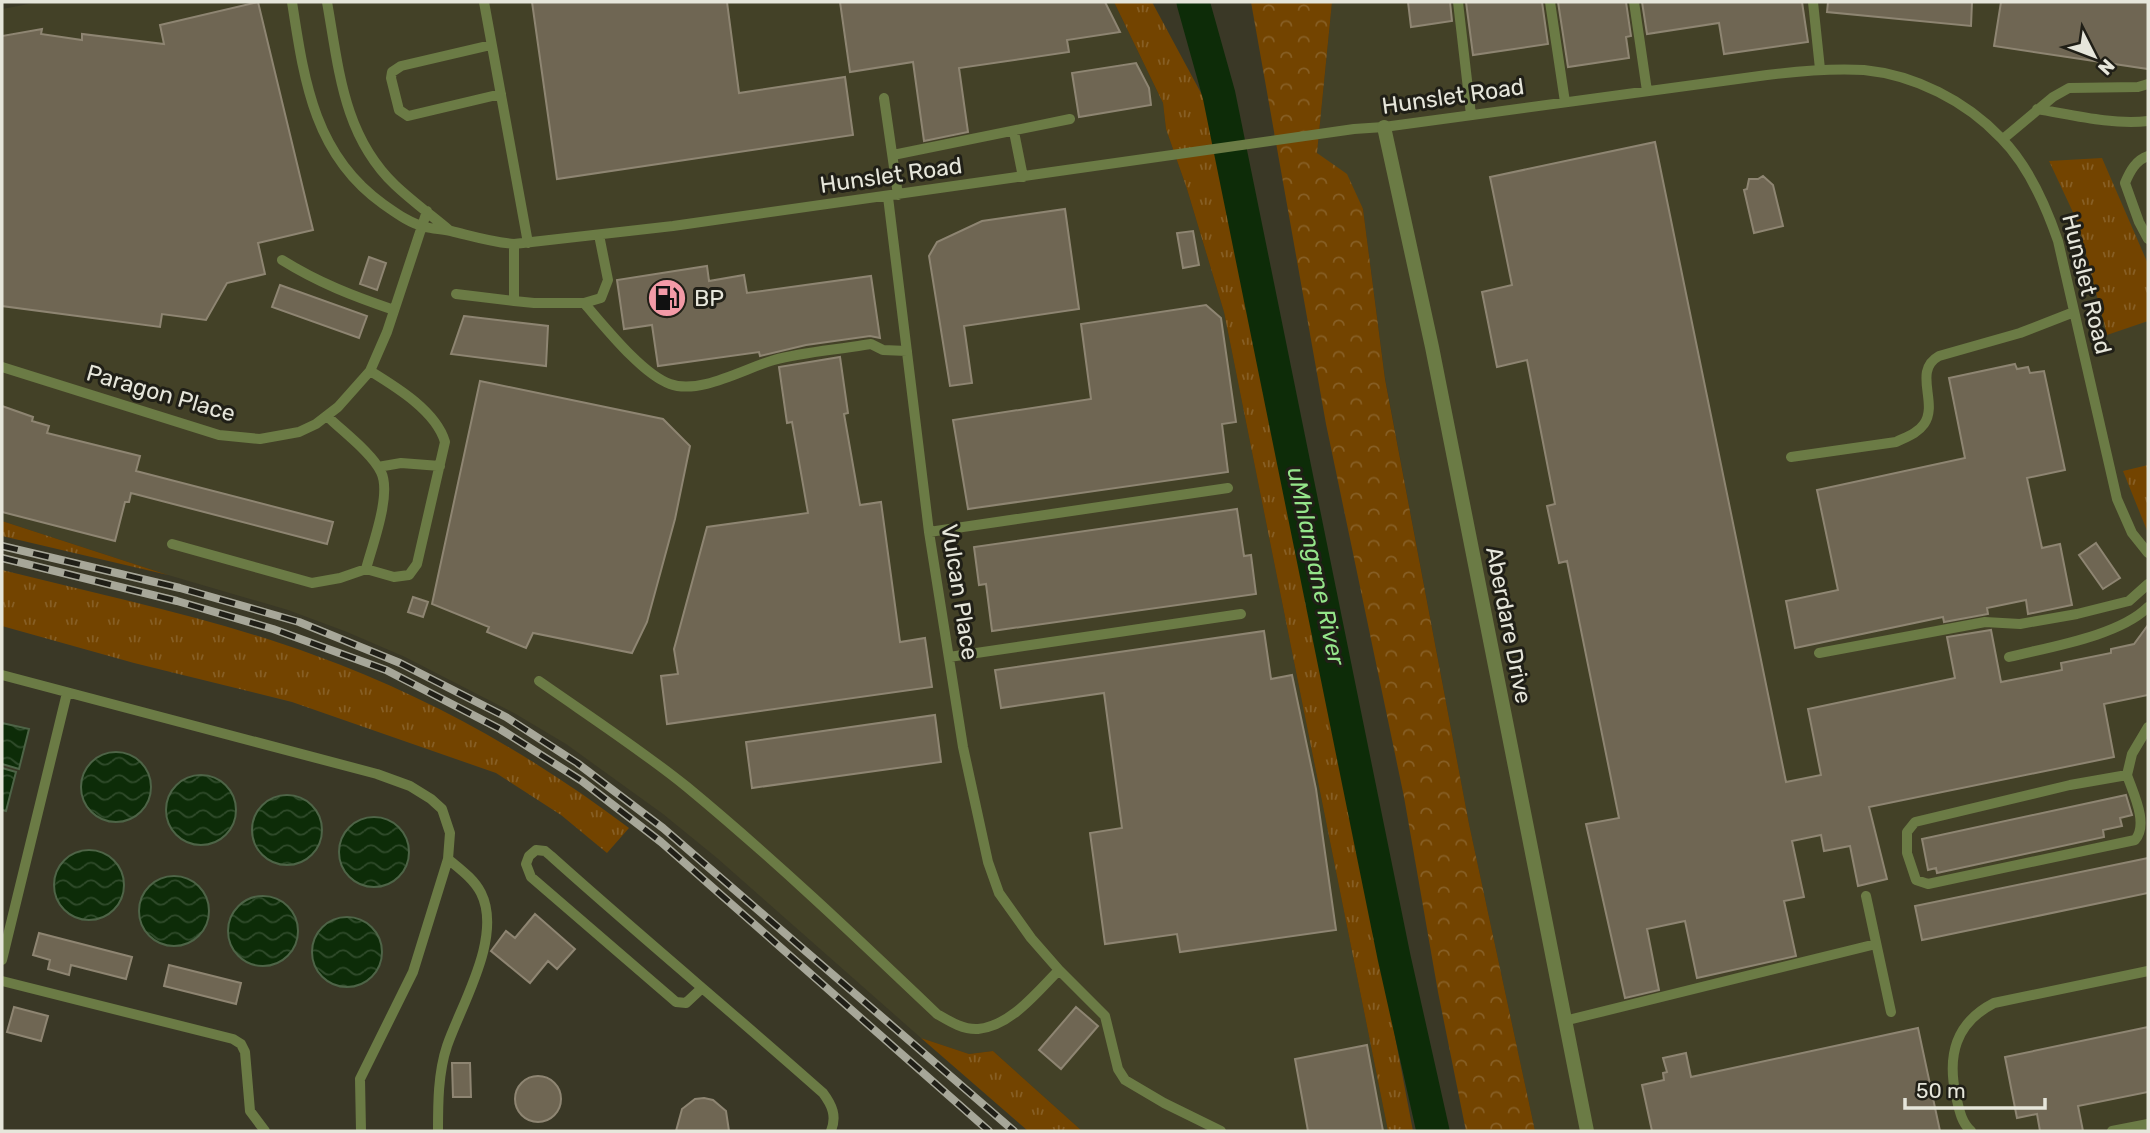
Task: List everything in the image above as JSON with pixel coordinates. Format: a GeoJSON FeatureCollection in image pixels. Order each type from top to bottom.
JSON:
{"type":"FeatureCollection","features":[{"type":"Feature","properties":{"kind":"street","name":"Aberdare Drive"},"geometry":{"type":"LineString","coordinates":[[1384,127],[1432,347],[1587,1131]]}},
{"type":"Feature","properties":{"kind":"lane","name":"Hunslet Road"},"geometry":{"type":"LineString","coordinates":[[292,2],[304,72],[324,136],[334,153],[363,188],[399,215],[423,227],[513,244],[599,236],[1820,69],[1865,71],[1905,79],[1946,95],[2003,139],[2035,186],[2058,241],[2117,499],[2132,533],[2148,553]]}},
{"type":"Feature","properties":{"kind":"lane","name":"Hunslet Road"},"geometry":{"type":"LineString","coordinates":[[327,2],[348,110],[358,135],[371,157],[394,184],[452,231]]}},
{"type":"Feature","properties":{"kind":"lane"},"geometry":{"type":"LineString","coordinates":[[484,2],[528,243]]}},
{"type":"Feature","properties":{"kind":"lane"},"geometry":{"type":"LineString","coordinates":[[1458,2],[1471,115]]}},
{"type":"Feature","properties":{"kind":"lane"},"geometry":{"type":"LineString","coordinates":[[1550,2],[1565,102]]}},
{"type":"Feature","properties":{"kind":"lane"},"geometry":{"type":"LineString","coordinates":[[1634,2],[1647,91]]}},
{"type":"Feature","properties":{"kind":"lane"},"geometry":{"type":"LineString","coordinates":[[1813,2],[1820,69]]}},
{"type":"Feature","properties":{"kind":"lane"},"geometry":{"type":"LineString","coordinates":[[491,45],[401,66],[392,72],[391,78],[399,110],[408,117],[501,94]]}},
{"type":"Feature","properties":{"kind":"lane"},"geometry":{"type":"LineString","coordinates":[[2003,139],[2037,109],[2069,88],[2138,87],[2148,84]]}},
{"type":"Feature","properties":{"kind":"lane","name":"Vulcan Place"},"geometry":{"type":"LineString","coordinates":[[884,98],[893,155],[893,196],[907,351],[929,532],[974,799],[988,862],[999,893],[1031,938],[1105,1016],[1118,1069],[1125,1080],[1221,1131]]}},
{"type":"Feature","properties":{"kind":"lane"},"geometry":{"type":"LineString","coordinates":[[2037,109],[2084,117],[2148,121]]}},
{"type":"Feature","properties":{"kind":"lane"},"geometry":{"type":"LineString","coordinates":[[893,155],[1070,119]]}},
{"type":"Feature","properties":{"kind":"lane"},"geometry":{"type":"LineString","coordinates":[[1014,132],[1023,177]]}},
{"type":"Feature","properties":{"kind":"lane"},"geometry":{"type":"LineString","coordinates":[[2148,156],[2142,158],[2130,171],[2125,183],[2138,222],[2148,239]]}},
{"type":"Feature","properties":{"kind":"lane","name":"Paragon Place"},"geometry":{"type":"LineString","coordinates":[[2,367],[230,436],[260,439],[299,432],[327,416],[370,371],[383,343],[427,211]]}},
{"type":"Feature","properties":{"kind":"lane"},"geometry":{"type":"LineString","coordinates":[[456,293],[534,303],[584,303],[601,298],[608,280],[599,236]]}},
{"type":"Feature","properties":{"kind":"lane"},"geometry":{"type":"LineString","coordinates":[[513,244],[514,301]]}},
{"type":"Feature","properties":{"kind":"lane"},"geometry":{"type":"LineString","coordinates":[[282,260],[319,282],[394,310]]}},
{"type":"Feature","properties":{"kind":"lane"},"geometry":{"type":"LineString","coordinates":[[584,303],[648,372],[673,386],[704,383],[774,360],[864,345],[871,344],[883,350],[907,351]]}},
{"type":"Feature","properties":{"kind":"lane"},"geometry":{"type":"LineString","coordinates":[[1791,457],[1896,442],[1912,435],[1927,420],[1926,372],[1932,360],[2074,313]]}},
{"type":"Feature","properties":{"kind":"lane"},"geometry":{"type":"LineString","coordinates":[[172,544],[312,583],[340,578],[366,569],[394,577],[405,577],[413,571],[420,553],[444,442],[437,426],[415,404],[370,371]]}},
{"type":"Feature","properties":{"kind":"lane"},"geometry":{"type":"LineString","coordinates":[[327,416],[378,467],[383,481],[382,501],[366,569]]}},
{"type":"Feature","properties":{"kind":"lane"},"geometry":{"type":"LineString","coordinates":[[378,467],[401,463],[440,466]]}},
{"type":"Feature","properties":{"kind":"lane"},"geometry":{"type":"LineString","coordinates":[[929,532],[1228,488]]}},
{"type":"Feature","properties":{"kind":"lane"},"geometry":{"type":"LineString","coordinates":[[1819,653],[1985,622],[2020,624],[2077,614],[2129,601],[2148,584]]}},
{"type":"Feature","properties":{"kind":"lane"},"geometry":{"type":"LineString","coordinates":[[2009,657],[2113,629],[2140,615],[2148,607]]}},
{"type":"Feature","properties":{"kind":"lane"},"geometry":{"type":"LineString","coordinates":[[949,657],[1241,614]]}},
{"type":"Feature","properties":{"kind":"lane"},"geometry":{"type":"LineString","coordinates":[[2,675],[377,774],[410,786],[442,809],[450,833],[448,859],[413,972],[360,1079],[361,1131]]}},
{"type":"Feature","properties":{"kind":"lane"},"geometry":{"type":"LineString","coordinates":[[539,681],[685,786],[764,853],[937,1014],[947,1020],[958,1026],[977,1029],[994,1025],[1021,1008],[1059,970]]}},
{"type":"Feature","properties":{"kind":"lane"},"geometry":{"type":"LineString","coordinates":[[2,960],[66,693]]}},
{"type":"Feature","properties":{"kind":"lane"},"geometry":{"type":"LineString","coordinates":[[2127,775],[2070,785],[1915,822],[1907,832],[1908,853],[1916,880],[1928,884],[2134,840],[2140,833],[2141,819],[2127,775],[2132,754],[2148,727]]}},
{"type":"Feature","properties":{"kind":"lane"},"geometry":{"type":"LineString","coordinates":[[702,988],[686,1003],[676,1002],[531,877],[526,864],[529,856],[536,850],[545,851],[823,1093],[832,1104],[834,1115],[831,1131]]}},
{"type":"Feature","properties":{"kind":"lane"},"geometry":{"type":"LineString","coordinates":[[438,1131],[442,1069],[447,1048],[480,959],[486,937],[487,918],[480,892],[466,874],[448,859]]}},
{"type":"Feature","properties":{"kind":"lane"},"geometry":{"type":"LineString","coordinates":[[1866,896],[1891,1012]]}},
{"type":"Feature","properties":{"kind":"lane"},"geometry":{"type":"LineString","coordinates":[[1564,1021],[1876,944]]}},
{"type":"Feature","properties":{"kind":"lane"},"geometry":{"type":"LineString","coordinates":[[1971,1131],[1960,1114],[1952,1075],[1956,1047],[1962,1030],[1973,1017],[1994,1003],[2148,971]]}},
{"type":"Feature","properties":{"kind":"lane"},"geometry":{"type":"LineString","coordinates":[[2,981],[233,1039],[241,1044],[245,1052],[250,1111],[265,1131]]}},
{"type":"Feature","properties":{"kind":"lane"},"geometry":{"type":"LineString","coordinates":[[2112,1131],[2148,1124]]}},
{"type":"Feature","properties":{"kind":"shaded area"},"geometry":{"type":"Polygon","coordinates":[[[39,2],[1114,2],[1163,103],[1166,129],[1224,312],[1388,1131],[1082,1131],[993,1051],[969,1054],[921,1038],[717,858],[663,814],[566,744],[514,713],[405,657],[347,632],[288,610],[168,575],[2,521],[2,9],[39,2]]]}},
{"type":"Feature","properties":{"kind":"shaded area"},"geometry":{"type":"Polygon","coordinates":[[[1332,2],[2148,2],[2148,1131],[1535,1131],[1469,824],[1385,378],[1363,209],[1317,153],[1332,2]]]}},
{"type":"Feature","properties":{"kind":"green space"},"geometry":{"type":"Polygon","coordinates":[[[1114,2],[1152,2],[1208,106],[1259,365],[1328,684],[1413,1131],[1388,1131],[1224,312],[1166,129],[1163,103],[1114,2]]]}},
{"type":"Feature","properties":{"kind":"green space"},"geometry":{"type":"Polygon","coordinates":[[[1251,2],[1332,2],[1317,153],[1347,174],[1363,209],[1385,379],[1469,824],[1535,1131],[1466,1131],[1438,992],[1404,797],[1326,424],[1251,2]]]}},
{"type":"Feature","properties":{"kind":"green space"},"geometry":{"type":"Polygon","coordinates":[[[2102,158],[2148,264],[2148,321],[2107,335],[2078,223],[2049,161],[2102,158]]]}},
{"type":"Feature","properties":{"kind":"green space"},"geometry":{"type":"Polygon","coordinates":[[[2148,465],[2148,533],[2123,471],[2148,465]]]}},
{"type":"Feature","properties":{"kind":"green space"},"geometry":{"type":"Polygon","coordinates":[[[2,521],[168,575],[2,536],[2,521]]]}},
{"type":"Feature","properties":{"kind":"green space"},"geometry":{"type":"Polygon","coordinates":[[[2,570],[237,630],[356,671],[438,709],[517,752],[629,828],[607,853],[561,815],[496,773],[292,702],[134,663],[2,626],[2,570]]]}},
{"type":"Feature","properties":{"kind":"green space"},"geometry":{"type":"Polygon","coordinates":[[[921,1038],[969,1054],[993,1051],[1082,1131],[1028,1131],[921,1038]]]}},
{"type":"Feature","properties":{"kind":"water"},"geometry":{"type":"Polygon","coordinates":[[[2,723],[29,729],[19,769],[2,764],[2,723]]]}},
{"type":"Feature","properties":{"kind":"water"},"geometry":{"type":"Polygon","coordinates":[[[123,752],[136,758],[145,767],[149,773],[149,801],[141,812],[130,820],[109,822],[91,812],[83,801],[81,780],[91,762],[102,754],[123,752]]]}},
{"type":"Feature","properties":{"kind":"water"},"geometry":{"type":"Polygon","coordinates":[[[2,768],[16,772],[6,811],[2,810],[2,768]]]}},
{"type":"Feature","properties":{"kind":"water"},"geometry":{"type":"Polygon","coordinates":[[[194,775],[208,775],[221,780],[231,790],[236,810],[231,830],[221,840],[208,845],[194,845],[181,840],[171,830],[166,817],[166,803],[171,790],[181,780],[194,775]]]}},
{"type":"Feature","properties":{"kind":"water"},"geometry":{"type":"Polygon","coordinates":[[[280,795],[294,795],[307,800],[317,810],[322,830],[317,850],[307,860],[294,865],[280,865],[267,860],[257,850],[252,837],[252,823],[257,810],[267,800],[280,795]]]}},
{"type":"Feature","properties":{"kind":"water"},"geometry":{"type":"Polygon","coordinates":[[[367,817],[381,817],[394,822],[404,832],[409,852],[404,872],[394,882],[381,887],[367,887],[354,882],[344,872],[339,859],[339,845],[344,832],[354,822],[367,817]]]}},
{"type":"Feature","properties":{"kind":"water"},"geometry":{"type":"Polygon","coordinates":[[[82,850],[96,850],[109,855],[119,865],[124,885],[119,905],[109,915],[96,920],[82,920],[69,915],[59,905],[54,892],[54,878],[59,865],[69,855],[82,850]]]}},
{"type":"Feature","properties":{"kind":"water"},"geometry":{"type":"Polygon","coordinates":[[[167,876],[181,876],[194,881],[204,891],[209,911],[204,931],[194,941],[181,946],[167,946],[154,941],[144,931],[139,918],[139,904],[144,891],[154,881],[167,876]]]}},
{"type":"Feature","properties":{"kind":"water"},"geometry":{"type":"Polygon","coordinates":[[[270,896],[283,902],[292,911],[296,917],[296,945],[288,956],[277,964],[256,966],[238,956],[230,945],[228,924],[238,906],[249,898],[270,896]]]}},
{"type":"Feature","properties":{"kind":"water"},"geometry":{"type":"Polygon","coordinates":[[[354,917],[367,923],[376,932],[380,938],[380,966],[372,977],[361,985],[340,987],[322,977],[314,966],[312,945],[322,927],[333,919],[354,917]]]}},
{"type":"Feature","properties":{"kind":"building"},"geometry":{"type":"Polygon","coordinates":[[[258,2],[313,230],[258,243],[265,274],[227,283],[206,320],[162,314],[160,327],[2,306],[2,36],[42,29],[41,34],[82,40],[82,34],[164,44],[160,25],[258,2]]]}},
{"type":"Feature","properties":{"kind":"building"},"geometry":{"type":"Polygon","coordinates":[[[532,2],[727,2],[739,93],[845,77],[853,135],[557,179],[532,2]]]}},
{"type":"Feature","properties":{"kind":"building"},"geometry":{"type":"Polygon","coordinates":[[[840,2],[1105,2],[1120,32],[1067,40],[1069,52],[959,68],[968,132],[924,141],[913,62],[850,72],[840,2]]]}},
{"type":"Feature","properties":{"kind":"building"},"geometry":{"type":"Polygon","coordinates":[[[1408,2],[1450,2],[1452,21],[1411,27],[1408,2]]]}},
{"type":"Feature","properties":{"kind":"building"},"geometry":{"type":"Polygon","coordinates":[[[1466,2],[1542,2],[1548,44],[1473,55],[1466,2]]]}},
{"type":"Feature","properties":{"kind":"building"},"geometry":{"type":"Polygon","coordinates":[[[1558,2],[1626,2],[1631,36],[1626,37],[1629,58],[1568,67],[1558,2]]]}},
{"type":"Feature","properties":{"kind":"building"},"geometry":{"type":"Polygon","coordinates":[[[1642,2],[1802,2],[1808,42],[1724,54],[1719,23],[1647,34],[1642,2]]]}},
{"type":"Feature","properties":{"kind":"building"},"geometry":{"type":"Polygon","coordinates":[[[1828,2],[1972,2],[1971,26],[1827,12],[1828,2]]]}},
{"type":"Feature","properties":{"kind":"building"},"geometry":{"type":"Polygon","coordinates":[[[2001,2],[2148,2],[2148,69],[1994,46],[2001,2]]]}},
{"type":"Feature","properties":{"kind":"building"},"geometry":{"type":"Polygon","coordinates":[[[1136,63],[1149,88],[1151,105],[1079,117],[1072,73],[1136,63]]]}},
{"type":"Feature","properties":{"kind":"building"},"geometry":{"type":"Polygon","coordinates":[[[1655,142],[1786,782],[1821,775],[1808,709],[1955,678],[1947,637],[1991,630],[2001,682],[2062,670],[2061,663],[2111,653],[2111,649],[2134,644],[2148,625],[2148,695],[2104,704],[2114,757],[1869,807],[1887,879],[1858,886],[1850,846],[1824,851],[1821,835],[1792,841],[1804,897],[1784,901],[1796,956],[1697,978],[1685,921],[1647,929],[1659,990],[1625,998],[1586,824],[1619,818],[1567,561],[1559,563],[1547,506],[1555,504],[1527,360],[1497,367],[1482,292],[1512,285],[1490,177],[1655,142]]]}},
{"type":"Feature","properties":{"kind":"building"},"geometry":{"type":"Polygon","coordinates":[[[1763,176],[1773,185],[1783,226],[1754,233],[1744,190],[1747,189],[1749,179],[1763,176]]]}},
{"type":"Feature","properties":{"kind":"building"},"geometry":{"type":"Polygon","coordinates":[[[1065,209],[1079,309],[964,326],[972,383],[950,386],[929,256],[937,242],[982,221],[1065,209]]]}},
{"type":"Feature","properties":{"kind":"building"},"geometry":{"type":"Polygon","coordinates":[[[1193,231],[1199,265],[1183,268],[1177,233],[1193,231]]]}},
{"type":"Feature","properties":{"kind":"building"},"geometry":{"type":"Polygon","coordinates":[[[369,257],[386,263],[377,290],[360,284],[369,257]]]}},
{"type":"Feature","properties":{"kind":"building"},"geometry":{"type":"Polygon","coordinates":[[[707,266],[709,281],[744,275],[747,293],[871,276],[880,338],[870,336],[806,345],[760,356],[759,352],[658,366],[652,325],[624,329],[617,280],[707,266]]]}},
{"type":"Feature","properties":{"kind":"building"},"geometry":{"type":"Polygon","coordinates":[[[280,285],[367,316],[359,338],[272,307],[280,285]]]}},
{"type":"Feature","properties":{"kind":"building"},"geometry":{"type":"Polygon","coordinates":[[[1206,305],[1221,318],[1236,422],[1222,424],[1228,472],[968,509],[953,420],[1091,399],[1081,324],[1206,305]]]}},
{"type":"Feature","properties":{"kind":"building"},"geometry":{"type":"Polygon","coordinates":[[[464,316],[548,326],[546,366],[451,354],[464,316]]]}},
{"type":"Feature","properties":{"kind":"building"},"geometry":{"type":"Polygon","coordinates":[[[840,357],[848,413],[844,414],[860,505],[881,502],[900,642],[925,638],[932,687],[667,724],[661,676],[678,674],[674,649],[707,527],[808,513],[792,422],[787,423],[779,367],[840,357]]]}},
{"type":"Feature","properties":{"kind":"building"},"geometry":{"type":"Polygon","coordinates":[[[2015,364],[2017,369],[2028,367],[2030,373],[2044,371],[2065,470],[2027,478],[2042,548],[2060,544],[2072,605],[2028,614],[2026,600],[1987,608],[1988,614],[1944,622],[1943,617],[1795,648],[1786,601],[1838,590],[1817,490],[1965,458],[1949,378],[2015,364]]]}},
{"type":"Feature","properties":{"kind":"building"},"geometry":{"type":"Polygon","coordinates":[[[480,381],[663,419],[690,446],[675,519],[647,622],[632,653],[533,633],[526,648],[487,632],[489,627],[432,604],[480,381]]]}},
{"type":"Feature","properties":{"kind":"building"},"geometry":{"type":"Polygon","coordinates":[[[2,406],[49,426],[47,433],[140,456],[136,471],[333,522],[327,544],[131,493],[129,502],[125,502],[115,541],[2,512],[2,406]]]}},
{"type":"Feature","properties":{"kind":"building"},"geometry":{"type":"Polygon","coordinates":[[[1237,509],[1244,556],[1251,555],[1256,594],[992,631],[986,584],[979,585],[974,547],[1237,509]]]}},
{"type":"Feature","properties":{"kind":"building"},"geometry":{"type":"Polygon","coordinates":[[[2096,543],[2120,578],[2103,589],[2079,555],[2096,543]]]}},
{"type":"Feature","properties":{"kind":"building"},"geometry":{"type":"Polygon","coordinates":[[[413,597],[428,602],[423,617],[408,612],[413,597]]]}},
{"type":"Feature","properties":{"kind":"building"},"geometry":{"type":"Polygon","coordinates":[[[1264,631],[1271,679],[1292,675],[1316,789],[1336,930],[1180,952],[1177,934],[1105,944],[1090,833],[1122,828],[1104,693],[1001,708],[995,670],[1264,631]]]}},
{"type":"Feature","properties":{"kind":"building"},"geometry":{"type":"Polygon","coordinates":[[[935,715],[941,762],[752,788],[746,742],[935,715]]]}},
{"type":"Feature","properties":{"kind":"building"},"geometry":{"type":"Polygon","coordinates":[[[2126,795],[2132,815],[2120,818],[2122,826],[2103,830],[2104,837],[1937,873],[1936,868],[1928,870],[1922,839],[2126,795]]]}},
{"type":"Feature","properties":{"kind":"building"},"geometry":{"type":"Polygon","coordinates":[[[2148,858],[2148,893],[1922,940],[1915,906],[2148,858]]]}},
{"type":"Feature","properties":{"kind":"building"},"geometry":{"type":"Polygon","coordinates":[[[535,914],[575,949],[557,969],[548,961],[530,983],[491,951],[506,931],[515,938],[535,914]]]}},
{"type":"Feature","properties":{"kind":"building"},"geometry":{"type":"Polygon","coordinates":[[[39,933],[132,957],[126,979],[71,965],[69,975],[48,969],[50,960],[33,955],[39,933]]]}},
{"type":"Feature","properties":{"kind":"building"},"geometry":{"type":"Polygon","coordinates":[[[169,965],[241,983],[236,1004],[164,986],[169,965]]]}},
{"type":"Feature","properties":{"kind":"building"},"geometry":{"type":"Polygon","coordinates":[[[14,1007],[48,1016],[41,1041],[7,1032],[14,1007]]]}},
{"type":"Feature","properties":{"kind":"building"},"geometry":{"type":"Polygon","coordinates":[[[1076,1007],[1098,1026],[1061,1069],[1039,1050],[1076,1007]]]}},
{"type":"Feature","properties":{"kind":"building"},"geometry":{"type":"Polygon","coordinates":[[[2148,1027],[2148,1092],[2078,1106],[2083,1131],[2040,1131],[2037,1114],[2017,1118],[2005,1057],[2148,1027]]]}},
{"type":"Feature","properties":{"kind":"building"},"geometry":{"type":"Polygon","coordinates":[[[1918,1028],[1940,1131],[1652,1131],[1642,1085],[1664,1080],[1663,1073],[1667,1072],[1663,1058],[1686,1053],[1691,1077],[1918,1028]]]}},
{"type":"Feature","properties":{"kind":"building"},"geometry":{"type":"Polygon","coordinates":[[[1367,1045],[1383,1131],[1308,1131],[1295,1059],[1367,1045]]]}},
{"type":"Feature","properties":{"kind":"building"},"geometry":{"type":"Polygon","coordinates":[[[452,1063],[470,1063],[471,1097],[453,1097],[452,1063]]]}},
{"type":"Feature","properties":{"kind":"building"},"geometry":{"type":"Polygon","coordinates":[[[538,1076],[554,1083],[561,1099],[554,1115],[538,1122],[522,1115],[515,1099],[522,1083],[538,1076]]]}},
{"type":"Feature","properties":{"kind":"building"},"geometry":{"type":"Polygon","coordinates":[[[695,1099],[713,1100],[726,1111],[729,1131],[676,1131],[682,1109],[695,1099]]]}},
{"type":"Feature","properties":{"kind":"waterway","name":"uMhlangane River"},"geometry":{"type":"LineString","coordinates":[[1193,2],[1219,95],[1394,957],[1433,1131]]}},
{"type":"Feature","properties":{"kind":"railway"},"geometry":{"type":"LineString","coordinates":[[2,546],[180,588],[299,622],[400,663],[506,717],[577,763],[663,828],[1014,1131]]}},
{"type":"Feature","properties":{"kind":"railway"},"geometry":{"type":"LineString","coordinates":[[2,558],[177,601],[273,629],[386,670],[500,729],[582,781],[661,842],[989,1131]]}},
{"type":"Feature","properties":{"kind":"place","name":"BP"},"geometry":{"type":"Point","coordinates":[667,298]}}]}
